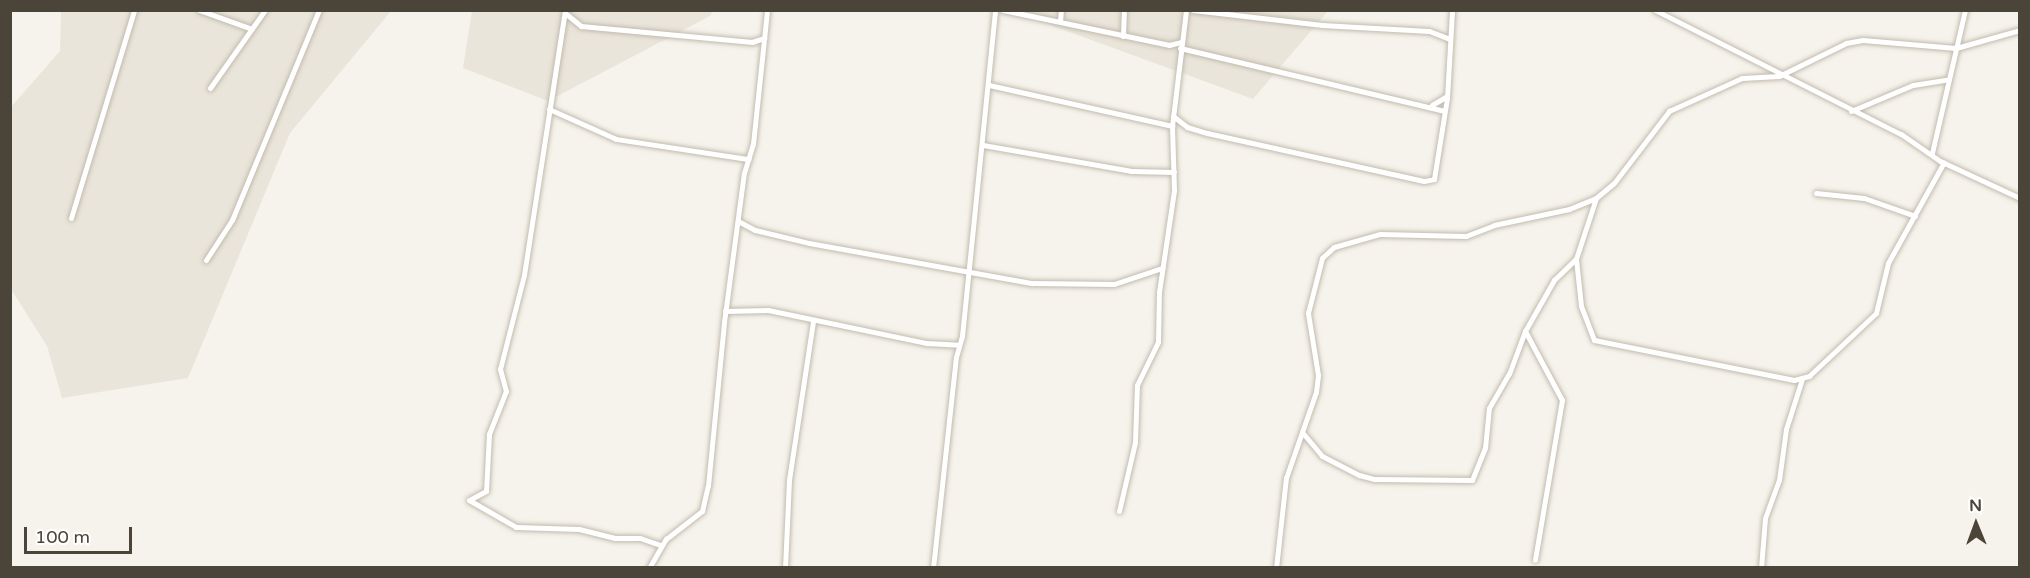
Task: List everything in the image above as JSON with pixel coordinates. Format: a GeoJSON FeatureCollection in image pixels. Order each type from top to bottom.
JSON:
{"type":"FeatureCollection","features":[{"type":"Feature","properties":{"kind":"street"},"geometry":{"type":"LineString","coordinates":[[71,218],[134,10]]}},
{"type":"Feature","properties":{"kind":"street"},"geometry":{"type":"LineString","coordinates":[[199,10],[252,29]]}},
{"type":"Feature","properties":{"kind":"street"},"geometry":{"type":"LineString","coordinates":[[210,88],[265,10]]}},
{"type":"Feature","properties":{"kind":"street"},"geometry":{"type":"LineString","coordinates":[[206,260],[232,220],[319,10]]}},
{"type":"Feature","properties":{"kind":"street"},"geometry":{"type":"LineString","coordinates":[[649,567],[660,545],[692,522],[705,502],[725,311],[748,159],[753,144],[767,10]]}},
{"type":"Feature","properties":{"kind":"street"},"geometry":{"type":"LineString","coordinates":[[933,567],[983,145],[995,10]]}},
{"type":"Feature","properties":{"kind":"street"},"geometry":{"type":"LineString","coordinates":[[1003,10],[1123,36],[1169,45],[1181,45],[1432,105],[1445,111]]}},
{"type":"Feature","properties":{"kind":"street"},"geometry":{"type":"LineString","coordinates":[[1060,21],[1061,10]]}},
{"type":"Feature","properties":{"kind":"street"},"geometry":{"type":"LineString","coordinates":[[1123,36],[1124,10]]}},
{"type":"Feature","properties":{"kind":"street"},"geometry":{"type":"LineString","coordinates":[[1119,511],[1135,442],[1137,385],[1158,342],[1162,268],[1174,172],[1172,126],[1186,10]]}},
{"type":"Feature","properties":{"kind":"street"},"geometry":{"type":"LineString","coordinates":[[1173,116],[1187,128],[1425,181],[1437,175],[1447,96],[1452,10]]}},
{"type":"Feature","properties":{"kind":"street"},"geometry":{"type":"LineString","coordinates":[[1655,10],[1932,153],[1944,162],[2019,198]]}},
{"type":"Feature","properties":{"kind":"street"},"geometry":{"type":"LineString","coordinates":[[1932,153],[1965,10]]}},
{"type":"Feature","properties":{"kind":"street"},"geometry":{"type":"LineString","coordinates":[[1185,19],[1195,11],[1293,19],[1323,25],[1429,31],[1450,39]]}},
{"type":"Feature","properties":{"kind":"street"},"geometry":{"type":"LineString","coordinates":[[565,12],[581,26],[752,42],[764,38]]}},
{"type":"Feature","properties":{"kind":"street"},"geometry":{"type":"LineString","coordinates":[[565,12],[524,275],[500,369],[506,391],[489,434],[486,491],[469,500],[516,527],[579,529],[615,538],[640,538],[660,545]]}},
{"type":"Feature","properties":{"kind":"street"},"geometry":{"type":"LineString","coordinates":[[1276,567],[1286,478],[1318,375],[1308,313],[1322,258],[1334,246],[1380,234],[1466,236],[1494,225],[1569,209],[1596,198],[1614,183],[1669,111],[1742,78],[1779,76],[1846,43],[1863,40],[1956,48],[2019,30]]}},
{"type":"Feature","properties":{"kind":"street"},"geometry":{"type":"LineString","coordinates":[[1169,45],[1179,56]]}},
{"type":"Feature","properties":{"kind":"street"},"geometry":{"type":"LineString","coordinates":[[1849,111],[1913,85],[1949,79]]}},
{"type":"Feature","properties":{"kind":"street"},"geometry":{"type":"LineString","coordinates":[[989,85],[1172,126]]}},
{"type":"Feature","properties":{"kind":"street"},"geometry":{"type":"LineString","coordinates":[[1432,105],[1447,96]]}},
{"type":"Feature","properties":{"kind":"street"},"geometry":{"type":"LineString","coordinates":[[549,109],[616,139],[748,159]]}},
{"type":"Feature","properties":{"kind":"street"},"geometry":{"type":"LineString","coordinates":[[983,145],[1132,171],[1174,172]]}},
{"type":"Feature","properties":{"kind":"street"},"geometry":{"type":"LineString","coordinates":[[1761,567],[1765,518],[1779,480],[1786,429],[1802,379],[1876,313],[1888,263],[1944,162]]}},
{"type":"Feature","properties":{"kind":"street"},"geometry":{"type":"LineString","coordinates":[[1816,193],[1864,198],[1915,216]]}},
{"type":"Feature","properties":{"kind":"street"},"geometry":{"type":"LineString","coordinates":[[1596,198],[1576,260],[1581,306],[1594,340],[1774,377],[1802,379]]}},
{"type":"Feature","properties":{"kind":"street"},"geometry":{"type":"LineString","coordinates":[[738,221],[755,230],[809,243],[1032,283],[1114,284],[1162,268]]}},
{"type":"Feature","properties":{"kind":"street"},"geometry":{"type":"LineString","coordinates":[[1302,432],[1322,456],[1359,475],[1374,479],[1472,480],[1485,448],[1490,408],[1509,374],[1525,331],[1554,280],[1576,260]]}},
{"type":"Feature","properties":{"kind":"street"},"geometry":{"type":"LineString","coordinates":[[725,311],[768,309],[813,322],[926,343],[959,345]]}},
{"type":"Feature","properties":{"kind":"street"},"geometry":{"type":"LineString","coordinates":[[785,567],[789,480],[813,322]]}},
{"type":"Feature","properties":{"kind":"street"},"geometry":{"type":"LineString","coordinates":[[1525,331],[1562,400],[1535,560]]}},
{"type":"Feature","properties":{"kind":"shaded area"},"geometry":{"type":"Polygon","coordinates":[[[61,11],[391,11],[290,133],[188,378],[62,398],[47,346],[11,289],[11,107],[60,51],[61,11]]]}},
{"type":"Feature","properties":{"kind":"shaded area"},"geometry":{"type":"Polygon","coordinates":[[[472,11],[713,11],[710,16],[548,101],[463,68],[472,11]]]}},
{"type":"Feature","properties":{"kind":"shaded area"},"geometry":{"type":"Polygon","coordinates":[[[1012,11],[1328,11],[1253,99],[1012,11]]]}}]}
